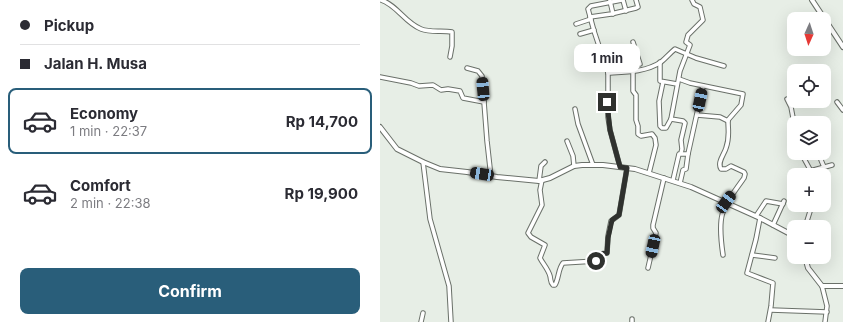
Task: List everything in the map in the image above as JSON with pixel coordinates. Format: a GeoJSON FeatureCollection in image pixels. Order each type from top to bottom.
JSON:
{"type":"FeatureCollection","features":[{"type":"Feature","properties":{"kind":"street"},"geometry":{"type":"LineString","coordinates":[[381,0],[389,3],[407,22],[420,29],[452,32],[450,57]]}},
{"type":"Feature","properties":{"kind":"street"},"geometry":{"type":"LineString","coordinates":[[620,167],[608,117],[608,73],[588,9],[591,6],[610,1],[623,0],[626,11]]}},
{"type":"Feature","properties":{"kind":"street"},"geometry":{"type":"LineString","coordinates":[[576,24],[590,18],[637,8],[636,0]]}},
{"type":"Feature","properties":{"kind":"street"},"geometry":{"type":"LineString","coordinates":[[660,62],[660,80],[663,82],[659,101],[660,126],[662,128],[666,128],[671,119],[678,78],[690,45],[686,42],[688,35],[704,20],[700,7],[694,4],[692,0]]}},
{"type":"Feature","properties":{"kind":"street"},"geometry":{"type":"LineString","coordinates":[[812,0],[843,47]]}},
{"type":"Feature","properties":{"kind":"street"},"geometry":{"type":"LineString","coordinates":[[610,1],[612,14]]}},
{"type":"Feature","properties":{"kind":"street"},"geometry":{"type":"LineString","coordinates":[[580,34],[594,30]]}},
{"type":"Feature","properties":{"kind":"street"},"geometry":{"type":"LineString","coordinates":[[633,42],[640,64]]}},
{"type":"Feature","properties":{"kind":"street"},"geometry":{"type":"LineString","coordinates":[[603,58],[635,48]]}},
{"type":"Feature","properties":{"kind":"street"},"geometry":{"type":"LineString","coordinates":[[608,73],[647,68],[660,62],[675,49],[687,55],[724,66]]}},
{"type":"Feature","properties":{"kind":"street"},"geometry":{"type":"LineString","coordinates":[[467,68],[478,71],[481,74],[491,177]]}},
{"type":"Feature","properties":{"kind":"street"},"geometry":{"type":"LineString","coordinates":[[633,71],[633,91],[636,95],[636,122],[638,126],[638,134],[641,136],[652,134],[656,141],[649,173]]}},
{"type":"Feature","properties":{"kind":"street"},"geometry":{"type":"LineString","coordinates":[[380,77],[411,82],[419,86],[433,85],[441,90],[448,89],[460,91],[463,98],[484,102]]}},
{"type":"Feature","properties":{"kind":"street"},"geometry":{"type":"LineString","coordinates":[[678,78],[690,83],[743,94],[741,105],[728,121],[729,136],[727,146],[720,162],[721,169],[726,169],[731,166],[744,172],[745,174],[726,202],[720,219],[720,236],[723,255]]}},
{"type":"Feature","properties":{"kind":"street"},"geometry":{"type":"LineString","coordinates":[[663,82],[678,84]]}},
{"type":"Feature","properties":{"kind":"street"},"geometry":{"type":"LineString","coordinates":[[680,183],[683,170],[686,168],[703,86]]}},
{"type":"Feature","properties":{"kind":"street"},"geometry":{"type":"LineString","coordinates":[[837,102],[843,110]]}},
{"type":"Feature","properties":{"kind":"street"},"geometry":{"type":"LineString","coordinates":[[575,109],[578,124],[593,165]]}},
{"type":"Feature","properties":{"kind":"street"},"geometry":{"type":"LineString","coordinates":[[697,115],[720,117],[728,121]]}},
{"type":"Feature","properties":{"kind":"street"},"geometry":{"type":"LineString","coordinates":[[671,119],[684,122],[685,124],[682,135],[681,154]]}},
{"type":"Feature","properties":{"kind":"street"},"geometry":{"type":"LineString","coordinates":[[380,127],[382,133],[397,149],[440,169],[491,177],[540,181],[550,178],[574,166],[593,165],[627,168],[673,180],[726,202],[787,232]]}},
{"type":"Feature","properties":{"kind":"street"},"geometry":{"type":"LineString","coordinates":[[682,135],[692,137]]}},
{"type":"Feature","properties":{"kind":"street"},"geometry":{"type":"LineString","coordinates":[[567,141],[573,156],[574,166]]}},
{"type":"Feature","properties":{"kind":"street"},"geometry":{"type":"LineString","coordinates":[[673,180],[678,154],[688,154]]}},
{"type":"Feature","properties":{"kind":"street"},"geometry":{"type":"LineString","coordinates":[[821,160],[824,167]]}},
{"type":"Feature","properties":{"kind":"street"},"geometry":{"type":"LineString","coordinates":[[423,162],[430,219],[449,286],[451,322]]}},
{"type":"Feature","properties":{"kind":"street"},"geometry":{"type":"LineString","coordinates":[[545,162],[541,166],[540,190],[542,205],[528,233],[531,237],[545,245],[540,258],[550,277],[550,282],[553,285],[556,284],[560,267],[563,263],[596,261],[600,254],[607,253],[608,235],[612,220],[619,215],[627,168]]}},
{"type":"Feature","properties":{"kind":"street"},"geometry":{"type":"LineString","coordinates":[[820,168],[832,165]]}},
{"type":"Feature","properties":{"kind":"street"},"geometry":{"type":"LineString","coordinates":[[648,268],[656,233],[653,225],[664,178]]}},
{"type":"Feature","properties":{"kind":"street"},"geometry":{"type":"LineString","coordinates":[[768,322],[771,310],[773,283],[748,274],[758,217],[766,201],[783,202],[773,225]]}},
{"type":"Feature","properties":{"kind":"street"},"geometry":{"type":"LineString","coordinates":[[752,255],[775,258]]}},
{"type":"Feature","properties":{"kind":"street"},"geometry":{"type":"LineString","coordinates":[[807,264],[808,268],[822,286],[826,299],[826,322]]}},
{"type":"Feature","properties":{"kind":"street"},"geometry":{"type":"LineString","coordinates":[[822,286],[843,286]]}},
{"type":"Feature","properties":{"kind":"street"},"geometry":{"type":"LineString","coordinates":[[771,310],[827,312]]}},
{"type":"Feature","properties":{"kind":"street"},"geometry":{"type":"LineString","coordinates":[[422,322],[423,313]]}},
{"type":"Feature","properties":{"kind":"route"},"geometry":{"type":"LineString","coordinates":[[596,261],[598,260],[599,254],[607,253],[608,235],[612,220],[619,215],[627,168],[620,167],[610,130],[607,102]]}}]}
